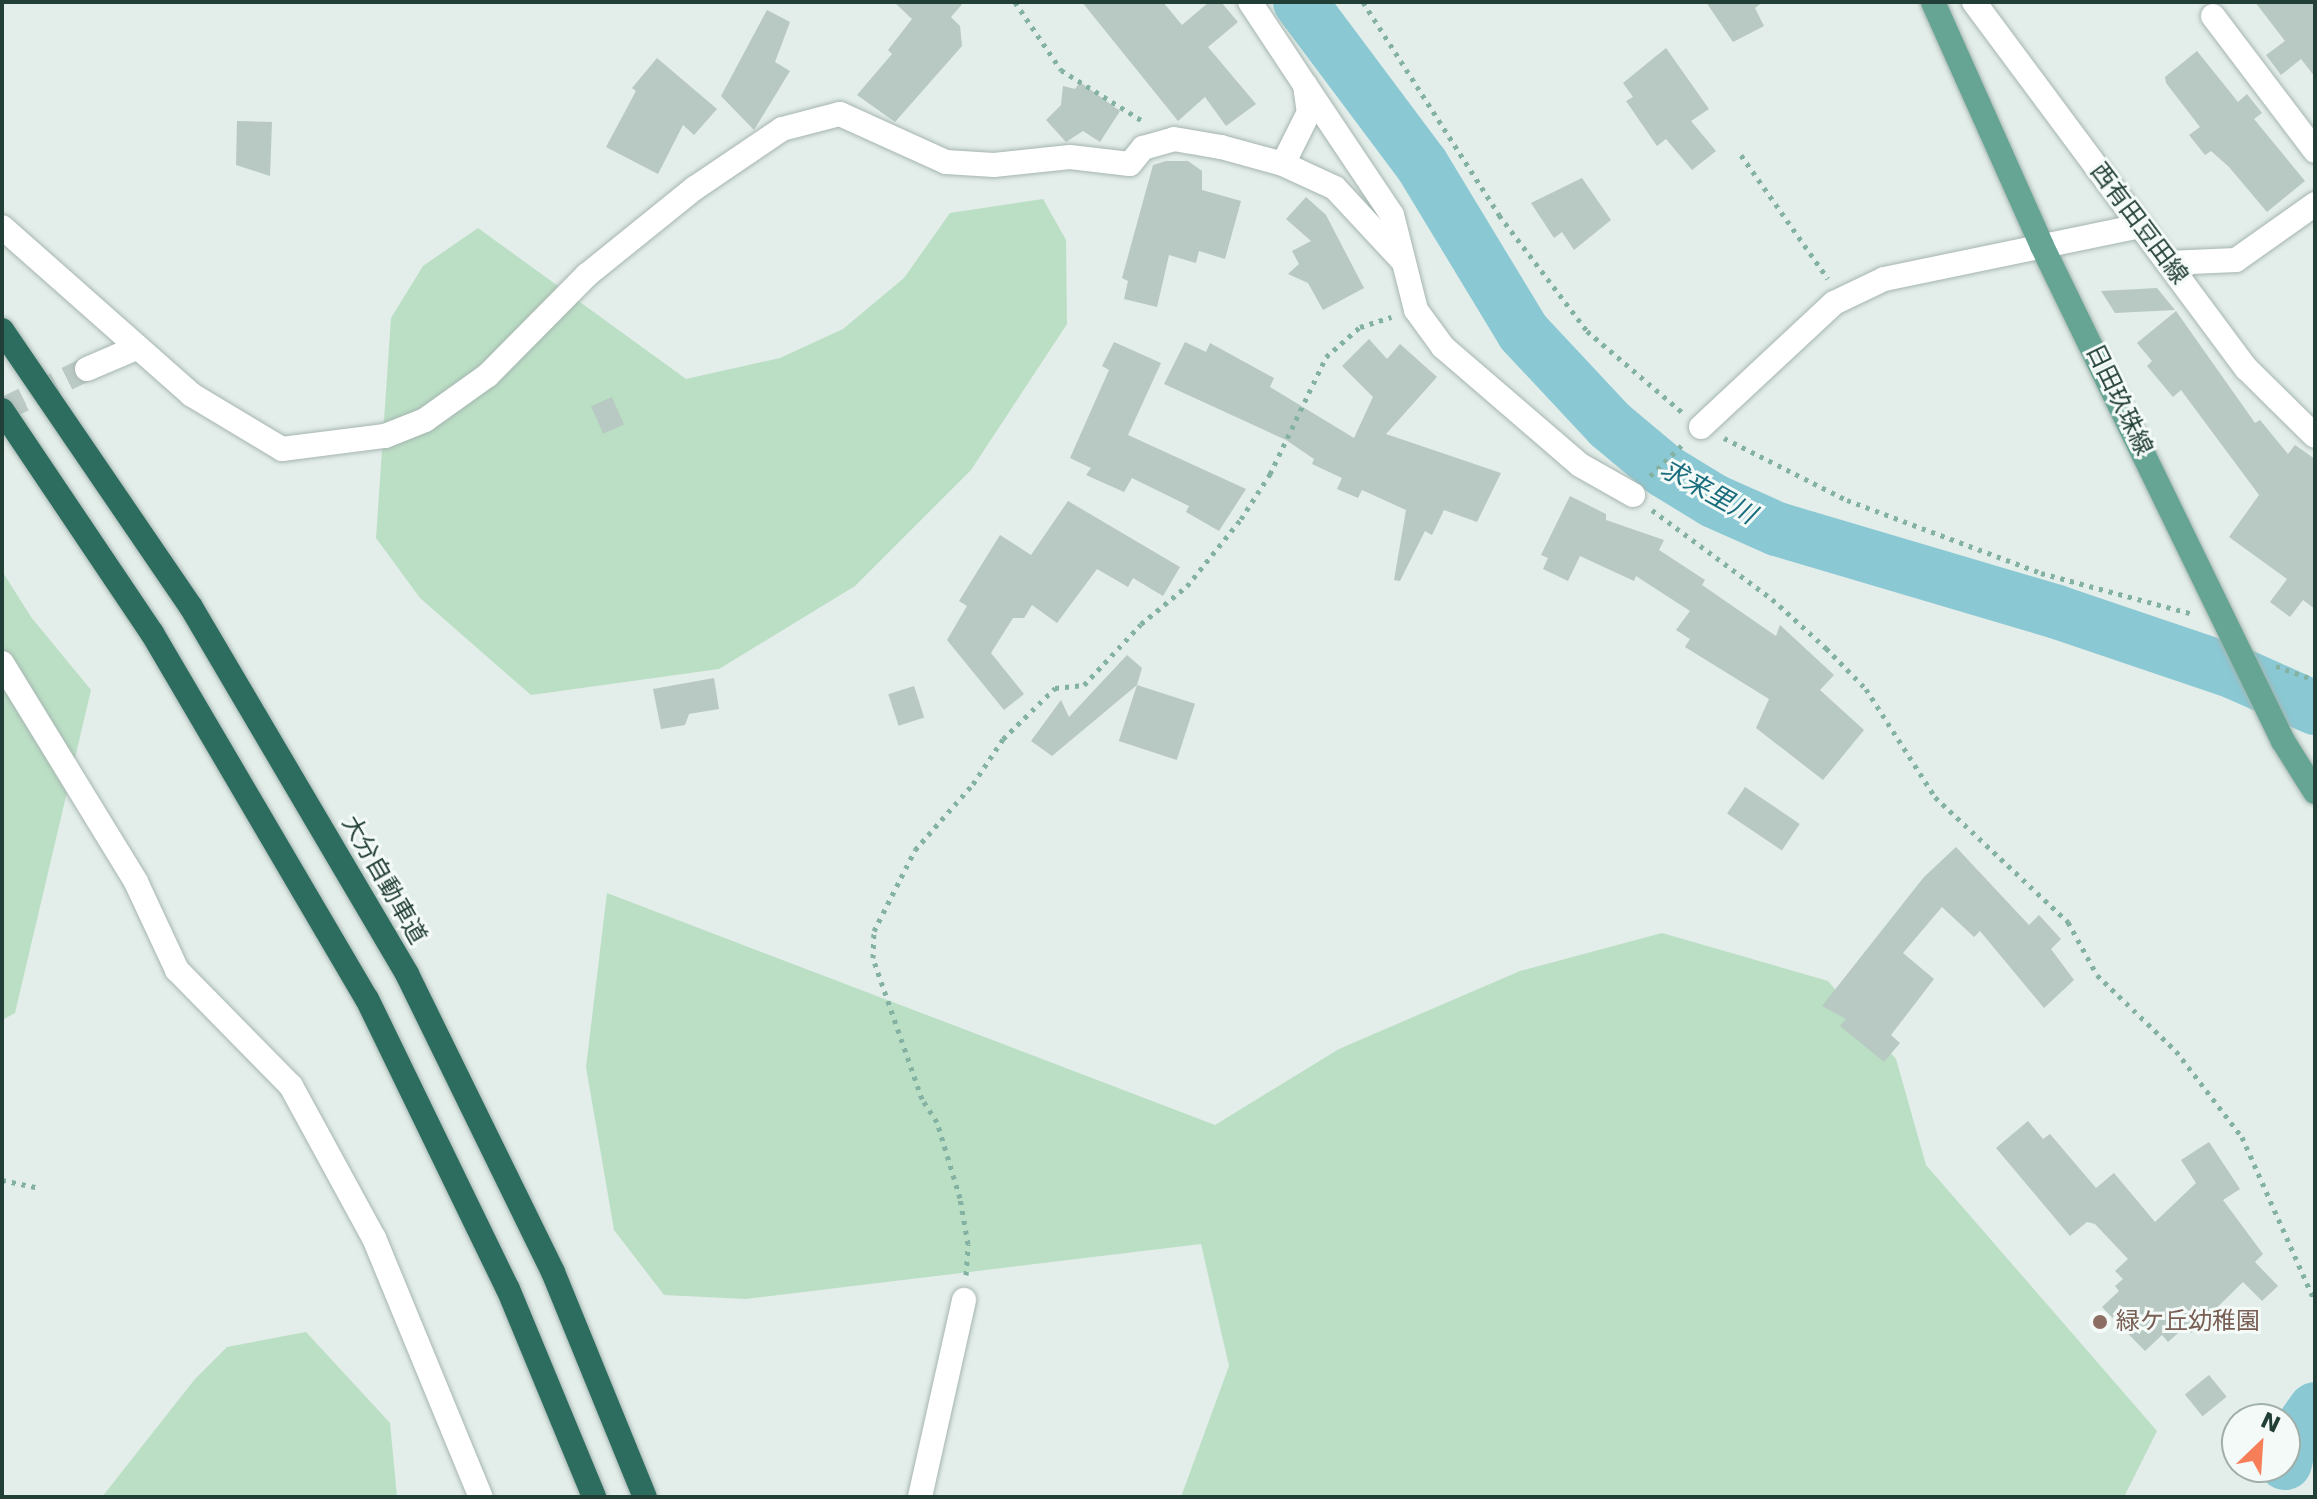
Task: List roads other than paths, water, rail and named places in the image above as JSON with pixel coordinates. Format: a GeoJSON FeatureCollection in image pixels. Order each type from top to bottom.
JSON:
{"type":"FeatureCollection","features":[{"type":"Feature","properties":{"kind":"highway","name":"大分自動車道"},"geometry":{"type":"LineString","coordinates":[[2,330],[191,607],[407,974],[553,1272],[645,1497]]}},
{"type":"Feature","properties":{"kind":"highway"},"geometry":{"type":"LineString","coordinates":[[2,410],[152,633],[367,999],[508,1289],[594,1497]]}},
{"type":"Feature","properties":{"kind":"main road","name":"日田玖珠線"},"geometry":{"type":"LineString","coordinates":[[1933,2],[2042,246],[2235,634],[2283,741],[2315,792]]}},
{"type":"Feature","properties":{"kind":"street"},"geometry":{"type":"LineString","coordinates":[[1250,2],[1392,215],[1416,310],[1443,347],[1580,465],[1638,489]]}},
{"type":"Feature","properties":{"kind":"street","name":"西有田豆田線"},"geometry":{"type":"LineString","coordinates":[[1974,2],[2247,369],[2315,436]]}},
{"type":"Feature","properties":{"kind":"street"},"geometry":{"type":"LineString","coordinates":[[2213,16],[2315,151]]}},
{"type":"Feature","properties":{"kind":"street"},"geometry":{"type":"LineString","coordinates":[[1283,164],[1309,112],[1305,85]]}},
{"type":"Feature","properties":{"kind":"street"},"geometry":{"type":"LineString","coordinates":[[2,227],[192,395],[282,449],[321,440],[385,436],[425,420],[488,375],[587,275],[695,188],[782,129],[840,114],[946,162],[994,165],[1070,157],[1130,164],[1143,148],[1174,139],[1283,164],[1335,188],[1402,260]]}},
{"type":"Feature","properties":{"kind":"street"},"geometry":{"type":"LineString","coordinates":[[2168,263],[2236,260],[2315,204]]}},
{"type":"Feature","properties":{"kind":"street"},"geometry":{"type":"LineString","coordinates":[[1701,427],[1842,299],[1884,279],[2141,226]]}},
{"type":"Feature","properties":{"kind":"street"},"geometry":{"type":"LineString","coordinates":[[87,369],[136,348]]}},
{"type":"Feature","properties":{"kind":"street"},"geometry":{"type":"LineString","coordinates":[[2,663],[136,882],[177,970],[291,1086],[374,1238],[481,1497]]}},
{"type":"Feature","properties":{"kind":"street"},"geometry":{"type":"LineString","coordinates":[[920,1497],[964,1300]]}},
{"type":"Feature","properties":{"kind":"waterway","name":"求来里川"},"geometry":{"type":"LineString","coordinates":[[1300,2],[1422,165],[1523,332],[1610,425],[1665,471],[1714,501],[1777,529],[2057,612],[2234,672],[2315,708]]}},
{"type":"Feature","properties":{"kind":"waterway","name":"求来里川"},"geometry":{"type":"LineString","coordinates":[[2301,1429],[2315,1409]]}},
{"type":"Feature","properties":{"kind":"tunnel"},"geometry":{"type":"LineString","coordinates":[[2,410],[87,369]]}},
{"type":"Feature","properties":{"kind":"place","name":"緑ケ丘幼稚園"},"geometry":{"type":"Point","coordinates":[2100,1322]}}]}
